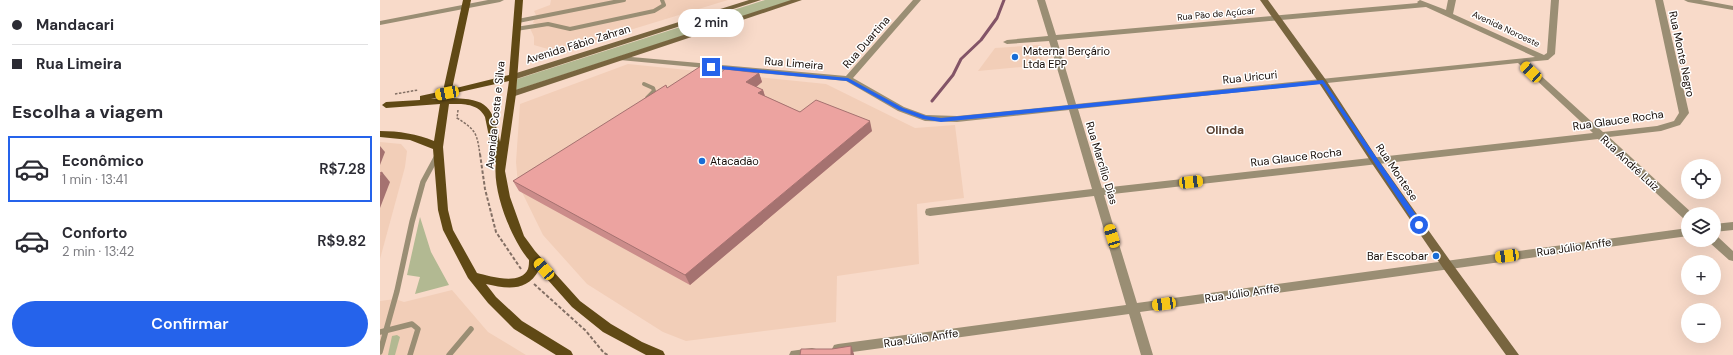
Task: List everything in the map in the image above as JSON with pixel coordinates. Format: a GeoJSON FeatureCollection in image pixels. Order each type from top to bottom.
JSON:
{"type":"FeatureCollection","features":[{"type":"Feature","properties":{"kind":"main road","name":"Avenida Costa e Silva"},"geometry":{"type":"LineString","coordinates":[[520,0],[516,29],[512,94],[506,137],[500,165],[505,198],[520,236],[535,258],[576,304],[607,328],[638,346],[659,355]]}},
{"type":"Feature","properties":{"kind":"main road","name":"Avenida Fábio Zahran"},"geometry":{"type":"LineString","coordinates":[[446,98],[757,0]]}},
{"type":"Feature","properties":{"kind":"main road"},"geometry":{"type":"LineString","coordinates":[[512,94],[798,0]]}},
{"type":"Feature","properties":{"kind":"main road","name":"Rua Montese"},"geometry":{"type":"LineString","coordinates":[[1264,0],[1323,82],[1374,160],[1447,265],[1513,355]]}},
{"type":"Feature","properties":{"kind":"main road"},"geometry":{"type":"LineString","coordinates":[[467,3],[446,98],[438,150],[443,210],[448,230],[473,276],[492,300],[518,325],[567,355]]}},
{"type":"Feature","properties":{"kind":"main road"},"geometry":{"type":"LineString","coordinates":[[383,105],[446,98],[478,104],[487,111],[490,117],[500,165]]}},
{"type":"Feature","properties":{"kind":"main road"},"geometry":{"type":"LineString","coordinates":[[380,134],[408,136],[424,140],[438,150]]}},
{"type":"Feature","properties":{"kind":"main road"},"geometry":{"type":"LineString","coordinates":[[473,276],[488,281],[510,284],[528,279],[535,270],[535,258]]}},
{"type":"Feature","properties":{"kind":"street"},"geometry":{"type":"LineString","coordinates":[[380,23],[467,3],[500,0]]}},
{"type":"Feature","properties":{"kind":"street","name":"Rua Duartina"},"geometry":{"type":"LineString","coordinates":[[848,80],[917,0]]}},
{"type":"Feature","properties":{"kind":"street","name":"Rua Marcílio Dias"},"geometry":{"type":"LineString","coordinates":[[1042,0],[1147,355]]}},
{"type":"Feature","properties":{"kind":"street","name":"Avenida Noroeste"},"geometry":{"type":"LineString","coordinates":[[1415,0],[1545,58]]}},
{"type":"Feature","properties":{"kind":"street"},"geometry":{"type":"LineString","coordinates":[[1449,14],[1452,0]]}},
{"type":"Feature","properties":{"kind":"street"},"geometry":{"type":"LineString","coordinates":[[1545,58],[1551,54],[1555,0]]}},
{"type":"Feature","properties":{"kind":"street","name":"Rua Monte Negro"},"geometry":{"type":"LineString","coordinates":[[1659,0],[1684,113]]}},
{"type":"Feature","properties":{"kind":"street"},"geometry":{"type":"LineString","coordinates":[[1688,0],[1733,8]]}},
{"type":"Feature","properties":{"kind":"street","name":"Rua Pão de Açúcar"},"geometry":{"type":"LineString","coordinates":[[1007,42],[1426,5]]}},
{"type":"Feature","properties":{"kind":"street","name":"Rua Limeira"},"geometry":{"type":"LineString","coordinates":[[620,58],[848,80],[901,109],[925,118],[958,119]]}},
{"type":"Feature","properties":{"kind":"street","name":"Rua Uricuri"},"geometry":{"type":"LineString","coordinates":[[958,119],[1545,58]]}},
{"type":"Feature","properties":{"kind":"street","name":"Rua André Luiz"},"geometry":{"type":"LineString","coordinates":[[1520,61],[1681,210]]}},
{"type":"Feature","properties":{"kind":"street","name":"Rua Glauce Rocha"},"geometry":{"type":"LineString","coordinates":[[930,212],[1374,160],[1658,129],[1677,123],[1684,113]]}},
{"type":"Feature","properties":{"kind":"street"},"geometry":{"type":"LineString","coordinates":[[1721,227],[1733,226]]}},
{"type":"Feature","properties":{"kind":"street","name":"Rua Júlio Anffe"},"geometry":{"type":"LineString","coordinates":[[795,355],[1681,233]]}},
{"type":"Feature","properties":{"kind":"street"},"geometry":{"type":"LineString","coordinates":[[1721,246],[1733,257]]}},
{"type":"Feature","properties":{"kind":"lane"},"geometry":{"type":"LineString","coordinates":[[518,21],[624,0]]}},
{"type":"Feature","properties":{"kind":"lane"},"geometry":{"type":"LineString","coordinates":[[516,29],[548,24],[570,29],[654,11],[664,5],[662,0]]}},
{"type":"Feature","properties":{"kind":"lane"},"geometry":{"type":"LineString","coordinates":[[644,84],[653,88],[654,92],[644,100]]}},
{"type":"Feature","properties":{"kind":"lane"},"geometry":{"type":"LineString","coordinates":[[380,352],[382,331],[397,291],[412,222],[424,182],[438,150]]}},
{"type":"Feature","properties":{"kind":"lane"},"geometry":{"type":"LineString","coordinates":[[382,331],[412,324],[418,329],[410,355]]}},
{"type":"Feature","properties":{"kind":"lane"},"geometry":{"type":"LineString","coordinates":[[449,355],[471,329]]}},
{"type":"Feature","properties":{"kind":"path"},"geometry":{"type":"LineString","coordinates":[[604,353],[608,355]]}},
{"type":"Feature","properties":{"kind":"shaded area"},"geometry":{"type":"Polygon","coordinates":[[[551,0],[728,0],[558,52],[534,45],[534,37],[530,28],[536,24],[533,23],[534,19],[537,17],[534,11],[550,5],[551,0]]]}},
{"type":"Feature","properties":{"kind":"shaded area","name":"Materna Berçário Ltda EPP"},"geometry":{"type":"Polygon","coordinates":[[[1039,45],[1044,65],[978,71],[995,48],[1039,45]]]}},
{"type":"Feature","properties":{"kind":"shaded area"},"geometry":{"type":"Polygon","coordinates":[[[628,64],[826,84],[915,128],[955,125],[964,198],[917,204],[919,264],[837,276],[836,322],[686,341],[663,332],[587,284],[543,235],[518,184],[516,162],[520,104],[628,64]]]}},
{"type":"Feature","properties":{"kind":"shaded area"},"geometry":{"type":"Polygon","coordinates":[[[380,142],[401,144],[407,151],[405,167],[380,259],[380,142]]]}},
{"type":"Feature","properties":{"kind":"shaded area"},"geometry":{"type":"Polygon","coordinates":[[[452,290],[488,332],[526,355],[380,355],[380,301],[395,299],[404,302],[452,290]]]}},
{"type":"Feature","properties":{"kind":"green space"},"geometry":{"type":"Polygon","coordinates":[[[765,0],[793,0],[516,90],[517,79],[765,0]]]}},
{"type":"Feature","properties":{"kind":"green space"},"geometry":{"type":"Polygon","coordinates":[[[420,217],[431,252],[449,285],[415,294],[420,277],[407,275],[420,217]]]}},
{"type":"Feature","properties":{"kind":"green space"},"geometry":{"type":"Polygon","coordinates":[[[397,335],[400,337],[395,355],[388,355],[392,336],[397,335]]]}},
{"type":"Feature","properties":{"kind":"building","name":"Atacadão"},"geometry":{"type":"Polygon","coordinates":[[[701,66],[720,73],[725,69],[759,73],[746,82],[763,90],[758,93],[800,112],[816,100],[870,121],[685,275],[513,181],[666,85],[667,88],[701,66]]]}},
{"type":"Feature","properties":{"kind":"building"},"geometry":{"type":"Polygon","coordinates":[[[851,346],[851,355],[800,355],[801,349],[832,349],[851,346]]]}},
{"type":"Feature","properties":{"kind":"waterway"},"geometry":{"type":"LineString","coordinates":[[932,101],[953,75],[961,59],[981,40],[997,18],[1004,0]]}},
{"type":"Feature","properties":{"kind":"place","name":"Materna Berçário Ltda EPP"},"geometry":{"type":"Point","coordinates":[1015,57]}},
{"type":"Feature","properties":{"kind":"place","name":"Atacadão"},"geometry":{"type":"Point","coordinates":[702,161]}},
{"type":"Feature","properties":{"kind":"place","name":"Bar Escobar"},"geometry":{"type":"Point","coordinates":[1436,256]}},
{"type":"Feature","properties":{"kind":"district","name":"Olinda"},"geometry":{"type":"Point","coordinates":[1225,130]}},
{"type":"Feature","properties":{"kind":"route"},"geometry":{"type":"LineString","coordinates":[[711,67],[848,80],[901,109],[925,118],[941,120],[1323,82],[1419,225]]}}]}
